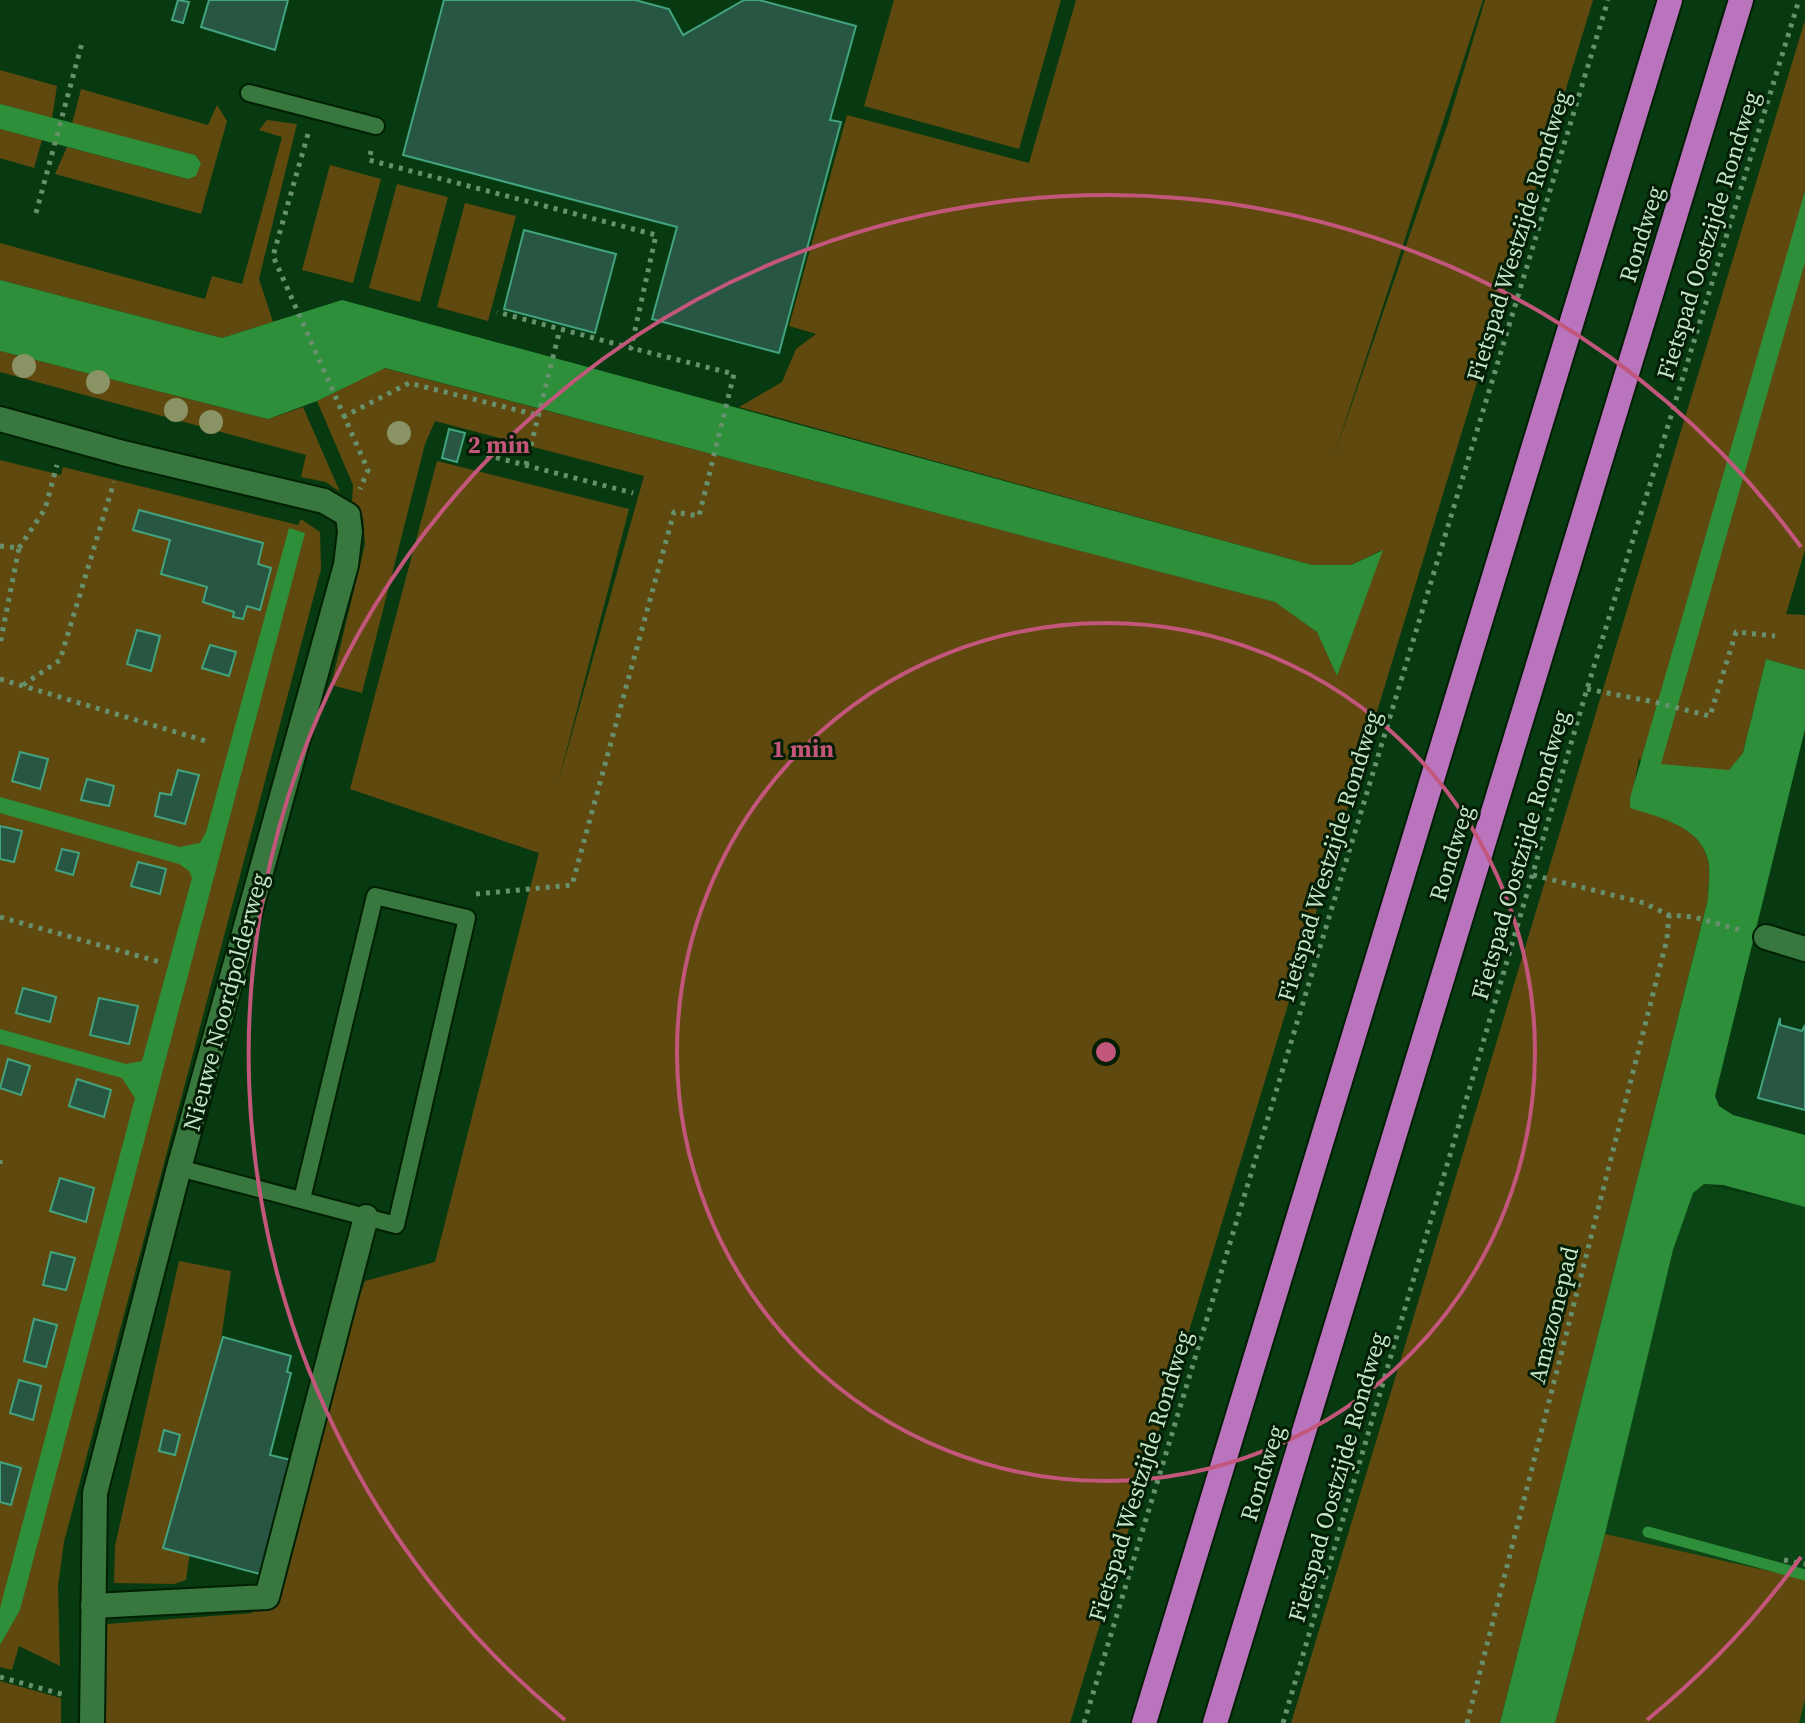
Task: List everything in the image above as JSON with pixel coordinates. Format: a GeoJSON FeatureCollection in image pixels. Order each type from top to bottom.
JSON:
{"type":"FeatureCollection","features":[{"type":"Feature","properties":{"kind":"highway","name":"Rondweg"},"geometry":{"type":"LineString","coordinates":[[1144,1723],[1670,0]]}},
{"type":"Feature","properties":{"kind":"highway","name":"Rondweg"},"geometry":{"type":"LineString","coordinates":[[1215,1723],[1741,0]]}},
{"type":"Feature","properties":{"kind":"street"},"geometry":{"type":"LineString","coordinates":[[0,419],[123,453],[324,501],[348,515]]}},
{"type":"Feature","properties":{"kind":"street","name":"Nieuwe Noordpolderweg"},"geometry":{"type":"LineString","coordinates":[[92,1713],[95,1493],[179,1168],[346,565],[350,532],[348,515]]}},
{"type":"Feature","properties":{"kind":"street"},"geometry":{"type":"LineString","coordinates":[[1766,937],[1805,949]]}},
{"type":"Feature","properties":{"kind":"street"},"geometry":{"type":"LineString","coordinates":[[93,1606],[267,1597],[366,1217]]}},
{"type":"Feature","properties":{"kind":"lane"},"geometry":{"type":"LineString","coordinates":[[249,93],[376,126]]}},
{"type":"Feature","properties":{"kind":"lane"},"geometry":{"type":"LineString","coordinates":[[179,1168],[396,1225],[467,918],[375,896],[302,1199]]}},
{"type":"Feature","properties":{"kind":"path","name":"Fietspad Westzijde Rondweg"},"geometry":{"type":"LineString","coordinates":[[1084,1723],[1608,0]]}},
{"type":"Feature","properties":{"kind":"path","name":"Fietspad Oostzijde Rondweg"},"geometry":{"type":"LineString","coordinates":[[1283,1723],[1587,689],[1799,0]]}},
{"type":"Feature","properties":{"kind":"path"},"geometry":{"type":"LineString","coordinates":[[36,213],[82,43]]}},
{"type":"Feature","properties":{"kind":"path"},"geometry":{"type":"LineString","coordinates":[[315,110],[273,256],[368,470],[348,515]]}},
{"type":"Feature","properties":{"kind":"path"},"geometry":{"type":"LineString","coordinates":[[376,126],[369,160],[656,235],[631,348]]}},
{"type":"Feature","properties":{"kind":"path"},"geometry":{"type":"LineString","coordinates":[[467,918],[477,894],[572,885],[674,512],[699,516],[734,374],[497,312]]}},
{"type":"Feature","properties":{"kind":"path"},"geometry":{"type":"LineString","coordinates":[[526,465],[560,329]]}},
{"type":"Feature","properties":{"kind":"path"},"geometry":{"type":"LineString","coordinates":[[343,417],[409,383],[537,415]]}},
{"type":"Feature","properties":{"kind":"path"},"geometry":{"type":"LineString","coordinates":[[0,642],[19,548],[45,509],[64,437]]}},
{"type":"Feature","properties":{"kind":"path"},"geometry":{"type":"LineString","coordinates":[[467,450],[633,493]]}},
{"type":"Feature","properties":{"kind":"path"},"geometry":{"type":"LineString","coordinates":[[23,685],[60,660],[123,453]]}},
{"type":"Feature","properties":{"kind":"path"},"geometry":{"type":"LineString","coordinates":[[0,546],[19,548]]}},
{"type":"Feature","properties":{"kind":"path"},"geometry":{"type":"LineString","coordinates":[[1587,689],[1710,716],[1736,632],[1775,636]]}},
{"type":"Feature","properties":{"kind":"path"},"geometry":{"type":"LineString","coordinates":[[0,679],[209,742]]}},
{"type":"Feature","properties":{"kind":"path"},"geometry":{"type":"LineString","coordinates":[[1533,875],[1644,903],[1669,915],[1694,917],[1766,937]]}},
{"type":"Feature","properties":{"kind":"path","name":"Amazonepad"},"geometry":{"type":"LineString","coordinates":[[1467,1723],[1667,939],[1669,915]]}},
{"type":"Feature","properties":{"kind":"path"},"geometry":{"type":"LineString","coordinates":[[0,917],[160,962]]}},
{"type":"Feature","properties":{"kind":"path"},"geometry":{"type":"LineString","coordinates":[[0,1160],[0,1168]]}},
{"type":"Feature","properties":{"kind":"path"},"geometry":{"type":"LineString","coordinates":[[1784,1560],[1805,1564]]}},
{"type":"Feature","properties":{"kind":"path"},"geometry":{"type":"LineString","coordinates":[[0,1677],[92,1713]]}},
{"type":"Feature","properties":{"kind":"shaded area"},"geometry":{"type":"Polygon","coordinates":[[[894,0],[1061,0],[1019,149],[864,106],[894,0]]]}},
{"type":"Feature","properties":{"kind":"shaded area"},"geometry":{"type":"Polygon","coordinates":[[[1076,0],[1483,0],[1333,459],[1448,123],[1485,0],[1593,0],[1070,1723],[101,1723],[94,1625],[252,1613],[263,1570],[365,1281],[435,1262],[539,853],[350,789],[437,461],[629,509],[558,783],[644,476],[435,421],[425,444],[362,693],[331,685],[365,544],[363,518],[352,503],[353,485],[317,401],[384,368],[1276,602],[1317,632],[1337,675],[1382,550],[1351,565],[1312,565],[739,407],[782,382],[796,349],[816,334],[789,326],[847,115],[1029,163],[1076,0]]]}},
{"type":"Feature","properties":{"kind":"shaded area"},"geometry":{"type":"Polygon","coordinates":[[[1805,20],[1805,550],[1786,614],[1805,615],[1805,670],[1766,659],[1743,753],[1729,771],[1661,765],[1639,759],[1630,807],[1677,824],[1697,839],[1704,848],[1709,864],[1708,899],[1500,1723],[1291,1723],[1805,20]]]}},
{"type":"Feature","properties":{"kind":"shaded area"},"geometry":{"type":"Polygon","coordinates":[[[0,70],[57,86],[52,118],[0,104],[0,70]]]}},
{"type":"Feature","properties":{"kind":"shaded area"},"geometry":{"type":"Polygon","coordinates":[[[81,89],[208,125],[217,105],[227,121],[201,214],[55,174],[67,147],[188,179],[201,163],[195,155],[72,124],[81,89]]]}},
{"type":"Feature","properties":{"kind":"shaded area"},"geometry":{"type":"Polygon","coordinates":[[[0,104],[195,155],[201,163],[196,176],[188,179],[0,129],[0,104]]]}},
{"type":"Feature","properties":{"kind":"shaded area"},"geometry":{"type":"Polygon","coordinates":[[[267,120],[297,124],[259,279],[273,322],[222,338],[0,280],[0,243],[205,299],[212,276],[242,284],[282,137],[259,130],[267,120]]]}},
{"type":"Feature","properties":{"kind":"shaded area"},"geometry":{"type":"Polygon","coordinates":[[[0,129],[42,140],[34,168],[0,158],[0,129]]]}},
{"type":"Feature","properties":{"kind":"shaded area"},"geometry":{"type":"Polygon","coordinates":[[[330,165],[381,179],[353,283],[302,270],[330,165]]]}},
{"type":"Feature","properties":{"kind":"shaded area"},"geometry":{"type":"Polygon","coordinates":[[[397,184],[448,197],[420,302],[369,288],[397,184]]]}},
{"type":"Feature","properties":{"kind":"shaded area"},"geometry":{"type":"Polygon","coordinates":[[[1805,191],[1805,262],[1661,764],[1729,770],[1743,753],[1766,659],[1805,670],[1805,729],[1715,1096],[1719,1106],[1733,1115],[1805,1135],[1805,1207],[1723,1185],[1704,1184],[1693,1193],[1673,1250],[1605,1534],[1555,1723],[1500,1723],[1708,899],[1709,864],[1704,848],[1677,825],[1630,808],[1630,798],[1805,191]]]}},
{"type":"Feature","properties":{"kind":"shaded area"},"geometry":{"type":"Polygon","coordinates":[[[465,203],[516,216],[488,321],[437,307],[465,203]]]}},
{"type":"Feature","properties":{"kind":"shaded area"},"geometry":{"type":"Polygon","coordinates":[[[0,280],[222,338],[342,300],[1312,565],[1351,565],[1383,550],[1337,676],[1317,632],[1275,602],[385,368],[317,401],[268,419],[0,351],[0,280]]]}},
{"type":"Feature","properties":{"kind":"shaded area"},"geometry":{"type":"Polygon","coordinates":[[[0,351],[268,419],[303,407],[340,492],[326,482],[301,477],[306,455],[0,372],[0,351]]]}},
{"type":"Feature","properties":{"kind":"shaded area"},"geometry":{"type":"Polygon","coordinates":[[[0,460],[61,475],[63,467],[298,525],[301,519],[320,532],[321,569],[64,1542],[58,1586],[60,1666],[19,1646],[12,1670],[0,1667],[0,460]]]}},
{"type":"Feature","properties":{"kind":"shaded area"},"geometry":{"type":"Polygon","coordinates":[[[289,528],[305,533],[20,1610],[0,1645],[0,1608],[135,1098],[122,1078],[0,1044],[0,1029],[126,1064],[142,1061],[192,878],[189,871],[179,864],[0,813],[0,797],[180,847],[200,843],[206,832],[289,528]]]}},
{"type":"Feature","properties":{"kind":"shaded area"},"geometry":{"type":"Polygon","coordinates":[[[1704,1184],[1805,1207],[1805,1723],[1553,1723],[1675,1244],[1693,1193],[1704,1184]]]}},
{"type":"Feature","properties":{"kind":"shaded area"},"geometry":{"type":"Polygon","coordinates":[[[179,1261],[231,1271],[186,1580],[174,1584],[114,1583],[115,1546],[179,1261]]]}},
{"type":"Feature","properties":{"kind":"shaded area"},"geometry":{"type":"Polygon","coordinates":[[[1605,1534],[1805,1579],[1805,1699],[1799,1723],[1555,1723],[1605,1534]]]}},
{"type":"Feature","properties":{"kind":"shaded area"},"geometry":{"type":"Polygon","coordinates":[[[0,1681],[61,1698],[61,1723],[0,1723],[0,1681]]]}},
{"type":"Feature","properties":{"kind":"building"},"geometry":{"type":"Polygon","coordinates":[[[178,0],[189,2],[183,23],[172,20],[178,0]]]}},
{"type":"Feature","properties":{"kind":"building"},"geometry":{"type":"Polygon","coordinates":[[[209,0],[288,0],[275,50],[201,27],[209,0]]]}},
{"type":"Feature","properties":{"kind":"building"},"geometry":{"type":"Polygon","coordinates":[[[444,0],[635,0],[669,9],[683,35],[744,0],[759,0],[856,26],[830,120],[841,122],[779,353],[652,319],[677,227],[403,155],[444,0]]]}},
{"type":"Feature","properties":{"kind":"building"},"geometry":{"type":"Polygon","coordinates":[[[524,230],[616,254],[595,333],[504,309],[524,230]]]}},
{"type":"Feature","properties":{"kind":"building"},"geometry":{"type":"Polygon","coordinates":[[[449,429],[465,433],[457,462],[442,458],[449,429]]]}},
{"type":"Feature","properties":{"kind":"building"},"geometry":{"type":"Polygon","coordinates":[[[139,510],[263,543],[258,564],[271,568],[260,610],[247,606],[243,619],[233,617],[234,612],[203,602],[207,587],[161,574],[170,540],[133,530],[139,510]]]}},
{"type":"Feature","properties":{"kind":"building"},"geometry":{"type":"Polygon","coordinates":[[[137,630],[160,636],[151,671],[127,664],[137,630]]]}},
{"type":"Feature","properties":{"kind":"building"},"geometry":{"type":"Polygon","coordinates":[[[210,645],[236,652],[229,676],[202,668],[210,645]]]}},
{"type":"Feature","properties":{"kind":"building"},"geometry":{"type":"Polygon","coordinates":[[[20,752],[48,759],[40,789],[12,781],[20,752]]]}},
{"type":"Feature","properties":{"kind":"building"},"geometry":{"type":"Polygon","coordinates":[[[178,770],[199,775],[185,824],[155,816],[160,793],[171,795],[178,770]]]}},
{"type":"Feature","properties":{"kind":"building"},"geometry":{"type":"Polygon","coordinates":[[[87,779],[114,786],[109,806],[81,800],[87,779]]]}},
{"type":"Feature","properties":{"kind":"building"},"geometry":{"type":"Polygon","coordinates":[[[0,826],[22,831],[14,862],[0,859],[0,826]]]}},
{"type":"Feature","properties":{"kind":"building"},"geometry":{"type":"Polygon","coordinates":[[[62,849],[79,853],[73,875],[56,870],[62,849]]]}},
{"type":"Feature","properties":{"kind":"building"},"geometry":{"type":"Polygon","coordinates":[[[138,862],[166,869],[160,894],[131,886],[138,862]]]}},
{"type":"Feature","properties":{"kind":"building"},"geometry":{"type":"Polygon","coordinates":[[[23,988],[56,997],[50,1022],[16,1013],[23,988]]]}},
{"type":"Feature","properties":{"kind":"building"},"geometry":{"type":"Polygon","coordinates":[[[99,998],[138,1006],[129,1044],[90,1035],[99,998]]]}},
{"type":"Feature","properties":{"kind":"building"},"geometry":{"type":"Polygon","coordinates":[[[1780,1018],[1780,1025],[1802,1031],[1805,1025],[1805,1110],[1758,1098],[1780,1018]]]}},
{"type":"Feature","properties":{"kind":"building"},"geometry":{"type":"Polygon","coordinates":[[[8,1059],[30,1066],[21,1095],[0,1088],[8,1059]]]}},
{"type":"Feature","properties":{"kind":"building"},"geometry":{"type":"Polygon","coordinates":[[[77,1079],[111,1090],[104,1117],[69,1106],[77,1079]]]}},
{"type":"Feature","properties":{"kind":"building"},"geometry":{"type":"Polygon","coordinates":[[[60,1178],[94,1188],[86,1222],[50,1211],[60,1178]]]}},
{"type":"Feature","properties":{"kind":"building"},"geometry":{"type":"Polygon","coordinates":[[[51,1252],[75,1258],[66,1290],[43,1285],[51,1252]]]}},
{"type":"Feature","properties":{"kind":"building"},"geometry":{"type":"Polygon","coordinates":[[[34,1319],[57,1325],[46,1367],[24,1361],[34,1319]]]}},
{"type":"Feature","properties":{"kind":"building"},"geometry":{"type":"Polygon","coordinates":[[[223,1337],[291,1356],[287,1372],[291,1373],[270,1455],[291,1460],[260,1574],[163,1548],[223,1337]]]}},
{"type":"Feature","properties":{"kind":"building"},"geometry":{"type":"Polygon","coordinates":[[[19,1380],[41,1386],[33,1420],[10,1413],[19,1380]]]}},
{"type":"Feature","properties":{"kind":"building"},"geometry":{"type":"Polygon","coordinates":[[[164,1430],[180,1435],[175,1455],[159,1451],[164,1430]]]}},
{"type":"Feature","properties":{"kind":"building"},"geometry":{"type":"Polygon","coordinates":[[[0,1462],[21,1468],[11,1505],[0,1502],[0,1462]]]}},
{"type":"Feature","properties":{"kind":"waterway"},"geometry":{"type":"LineString","coordinates":[[1648,1532],[1805,1575]]}}]}
